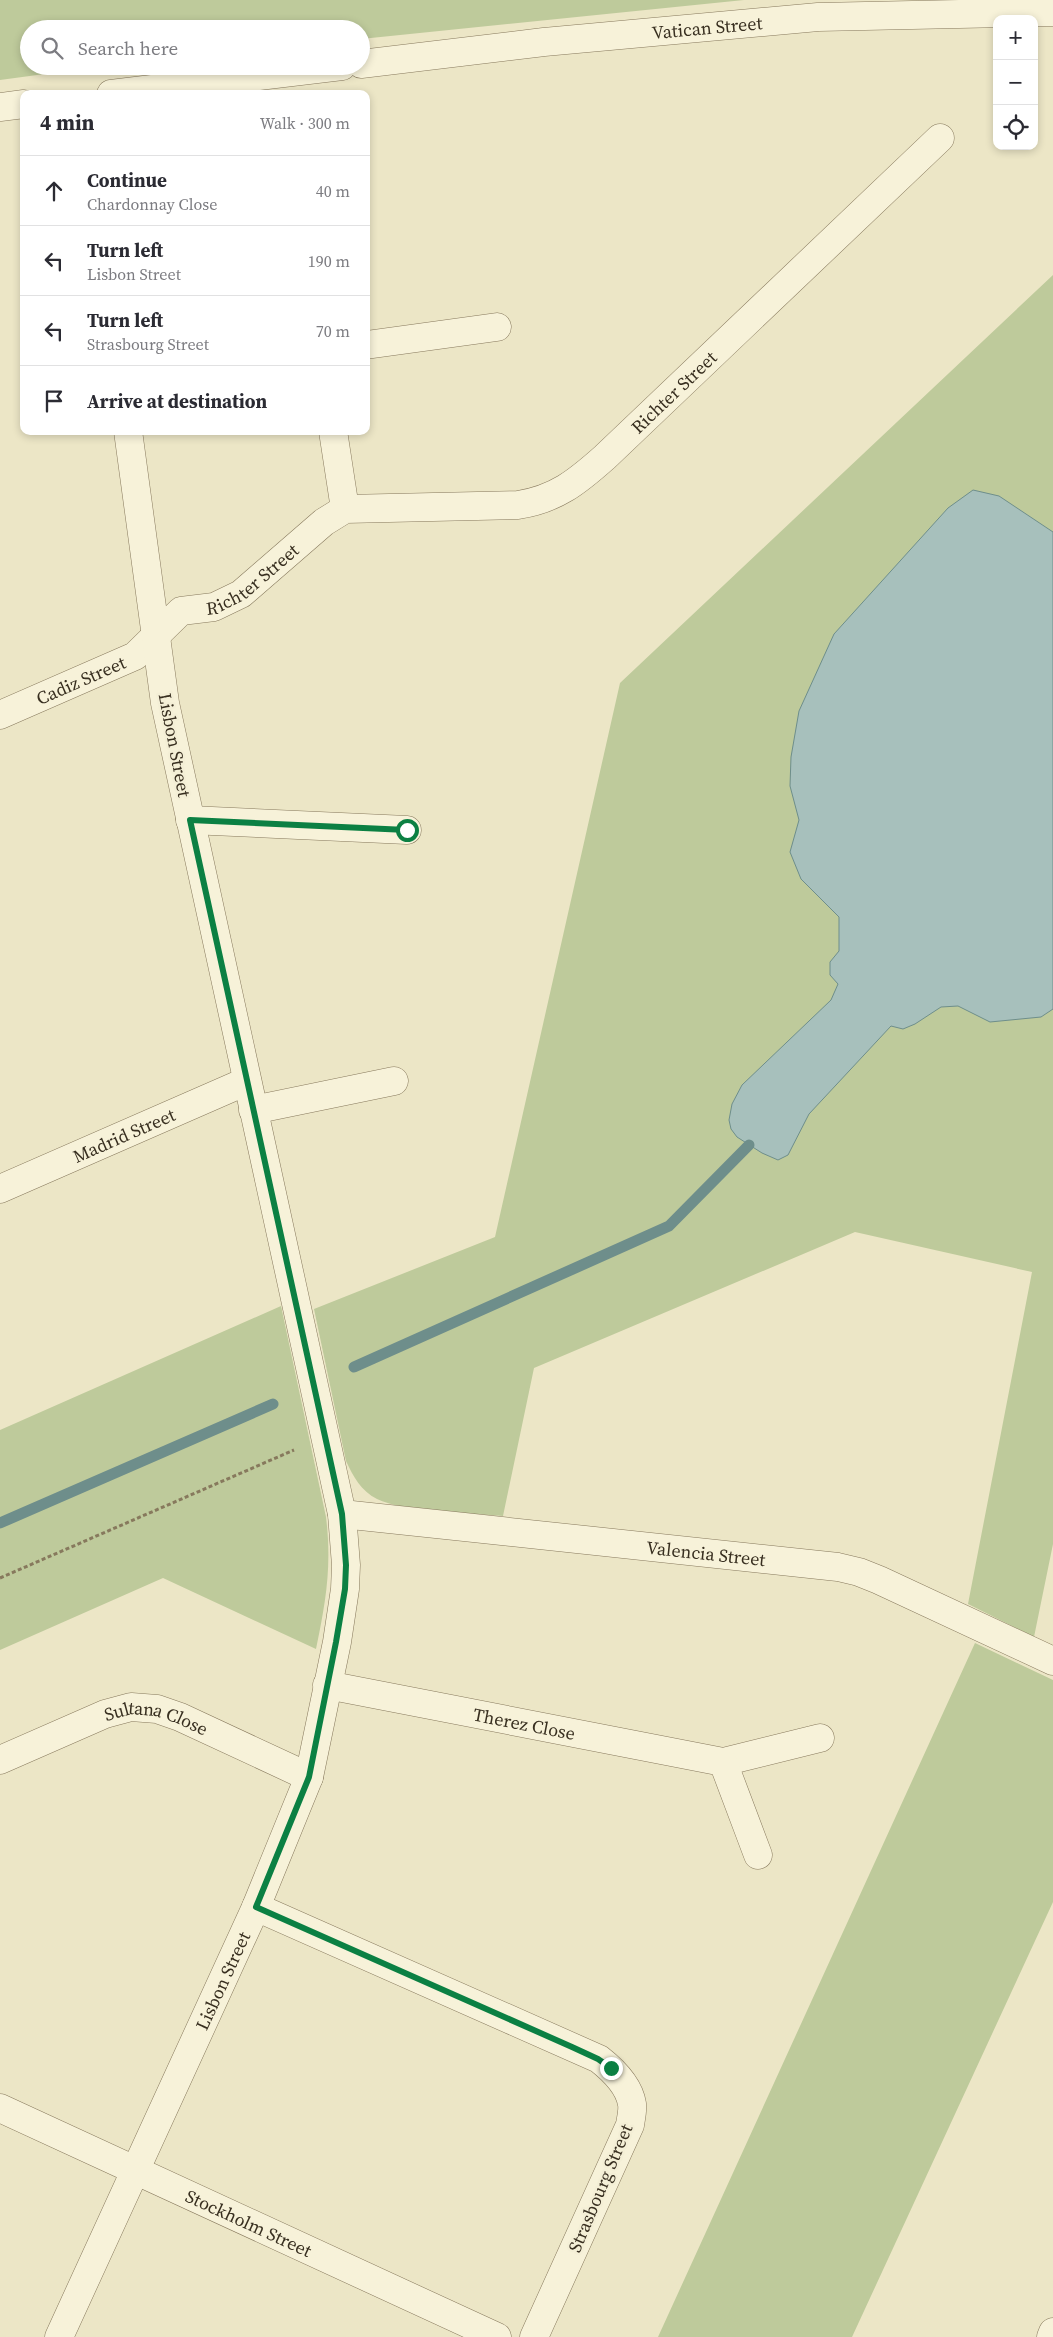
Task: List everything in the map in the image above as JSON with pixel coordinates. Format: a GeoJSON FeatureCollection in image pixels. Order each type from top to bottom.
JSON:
{"type":"FeatureCollection","features":[{"type":"Feature","properties":{"kind":"street","name":"Vatican Street"},"geometry":{"type":"LineString","coordinates":[[370,63],[544,42],[818,17],[1053,12]]}},
{"type":"Feature","properties":{"kind":"street"},"geometry":{"type":"LineString","coordinates":[[145,90],[268,75]]}},
{"type":"Feature","properties":{"kind":"street"},"geometry":{"type":"LineString","coordinates":[[0,107],[20,104]]}},
{"type":"Feature","properties":{"kind":"street","name":"Richter Street"},"geometry":{"type":"LineString","coordinates":[[156,636],[181,611],[214,607],[241,594],[324,522],[345,509],[518,505],[537,502],[557,494],[606,457],[940,138]]}},
{"type":"Feature","properties":{"kind":"street"},"geometry":{"type":"LineString","coordinates":[[370,344],[497,327]]}},
{"type":"Feature","properties":{"kind":"street","name":"Lisbon Street"},"geometry":{"type":"LineString","coordinates":[[59,2337],[256,1907],[309,1777],[345,1589],[346,1565],[342,1514],[166,703],[129,435]]}},
{"type":"Feature","properties":{"kind":"street"},"geometry":{"type":"LineString","coordinates":[[334,435],[345,509]]}},
{"type":"Feature","properties":{"kind":"street","name":"Cadiz Street"},"geometry":{"type":"LineString","coordinates":[[0,715],[135,656],[156,636]]}},
{"type":"Feature","properties":{"kind":"street"},"geometry":{"type":"LineString","coordinates":[[190,820],[407,830]]}},
{"type":"Feature","properties":{"kind":"street","name":"Madrid Street"},"geometry":{"type":"LineString","coordinates":[[0,1189],[247,1081]]}},
{"type":"Feature","properties":{"kind":"street"},"geometry":{"type":"LineString","coordinates":[[253,1110],[394,1081]]}},
{"type":"Feature","properties":{"kind":"street","name":"Valencia Street"},"geometry":{"type":"LineString","coordinates":[[342,1514],[838,1567],[859,1572],[879,1580],[1053,1661]]}},
{"type":"Feature","properties":{"kind":"street","name":"Therez Close"},"geometry":{"type":"LineString","coordinates":[[327,1685],[723,1762],[820,1738]]}},
{"type":"Feature","properties":{"kind":"street","name":"Sultana Close"},"geometry":{"type":"LineString","coordinates":[[0,1760],[104,1714],[131,1707],[157,1709],[180,1717],[309,1777]]}},
{"type":"Feature","properties":{"kind":"street"},"geometry":{"type":"LineString","coordinates":[[723,1762],[758,1855]]}},
{"type":"Feature","properties":{"kind":"street","name":"Strasbourg Street"},"geometry":{"type":"LineString","coordinates":[[256,1907],[598,2059],[611,2068],[624,2084],[632,2104],[630,2124],[534,2337]]}},
{"type":"Feature","properties":{"kind":"street","name":"Stockholm Street"},"geometry":{"type":"LineString","coordinates":[[0,2108],[497,2337]]}},
{"type":"Feature","properties":{"kind":"street"},"geometry":{"type":"LineString","coordinates":[[1051,2337],[1053,2332]]}},
{"type":"Feature","properties":{"kind":"path"},"geometry":{"type":"LineString","coordinates":[[0,1578],[324,1437]]}},
{"type":"Feature","properties":{"kind":"green space"},"geometry":{"type":"Polygon","coordinates":[[[0,0],[744,0],[370,38],[370,20],[20,20],[20,75],[37,75],[0,80],[0,0]]]}},
{"type":"Feature","properties":{"kind":"green space"},"geometry":{"type":"Polygon","coordinates":[[[1053,275],[1053,1544],[1034,1637],[968,1604],[1032,1272],[855,1232],[534,1368],[503,1516],[403,1507],[371,1496],[355,1478],[346,1461],[314,1309],[495,1237],[620,683],[1053,275]]]}},
{"type":"Feature","properties":{"kind":"green space"},"geometry":{"type":"Polygon","coordinates":[[[281,1306],[326,1517],[328,1535],[327,1583],[316,1649],[163,1578],[0,1650],[0,1430],[281,1306]]]}},
{"type":"Feature","properties":{"kind":"green space"},"geometry":{"type":"Polygon","coordinates":[[[975,1643],[1053,1680],[1053,1902],[852,2337],[658,2337],[975,1643]]]}},
{"type":"Feature","properties":{"kind":"water"},"geometry":{"type":"Polygon","coordinates":[[[973,490],[999,496],[1053,532],[1053,1009],[1041,1017],[990,1022],[958,1006],[941,1007],[915,1024],[903,1029],[891,1026],[809,1114],[788,1155],[778,1160],[762,1153],[737,1137],[731,1129],[729,1120],[732,1104],[742,1085],[831,1000],[838,984],[830,975],[830,962],[839,951],[839,917],[801,879],[790,852],[799,820],[790,786],[791,757],[799,711],[834,634],[948,508],[973,490]]]}},
{"type":"Feature","properties":{"kind":"waterway"},"geometry":{"type":"LineString","coordinates":[[354,1367],[669,1226],[749,1145]]}},
{"type":"Feature","properties":{"kind":"waterway"},"geometry":{"type":"LineString","coordinates":[[0,1523],[273,1404]]}},
{"type":"Feature","properties":{"kind":"route"},"geometry":{"type":"LineString","coordinates":[[407,830],[190,820],[333,1481],[342,1514],[346,1565],[345,1589],[336,1642],[309,1777],[256,1907],[572,2047],[598,2059],[611,2068]]}}]}
